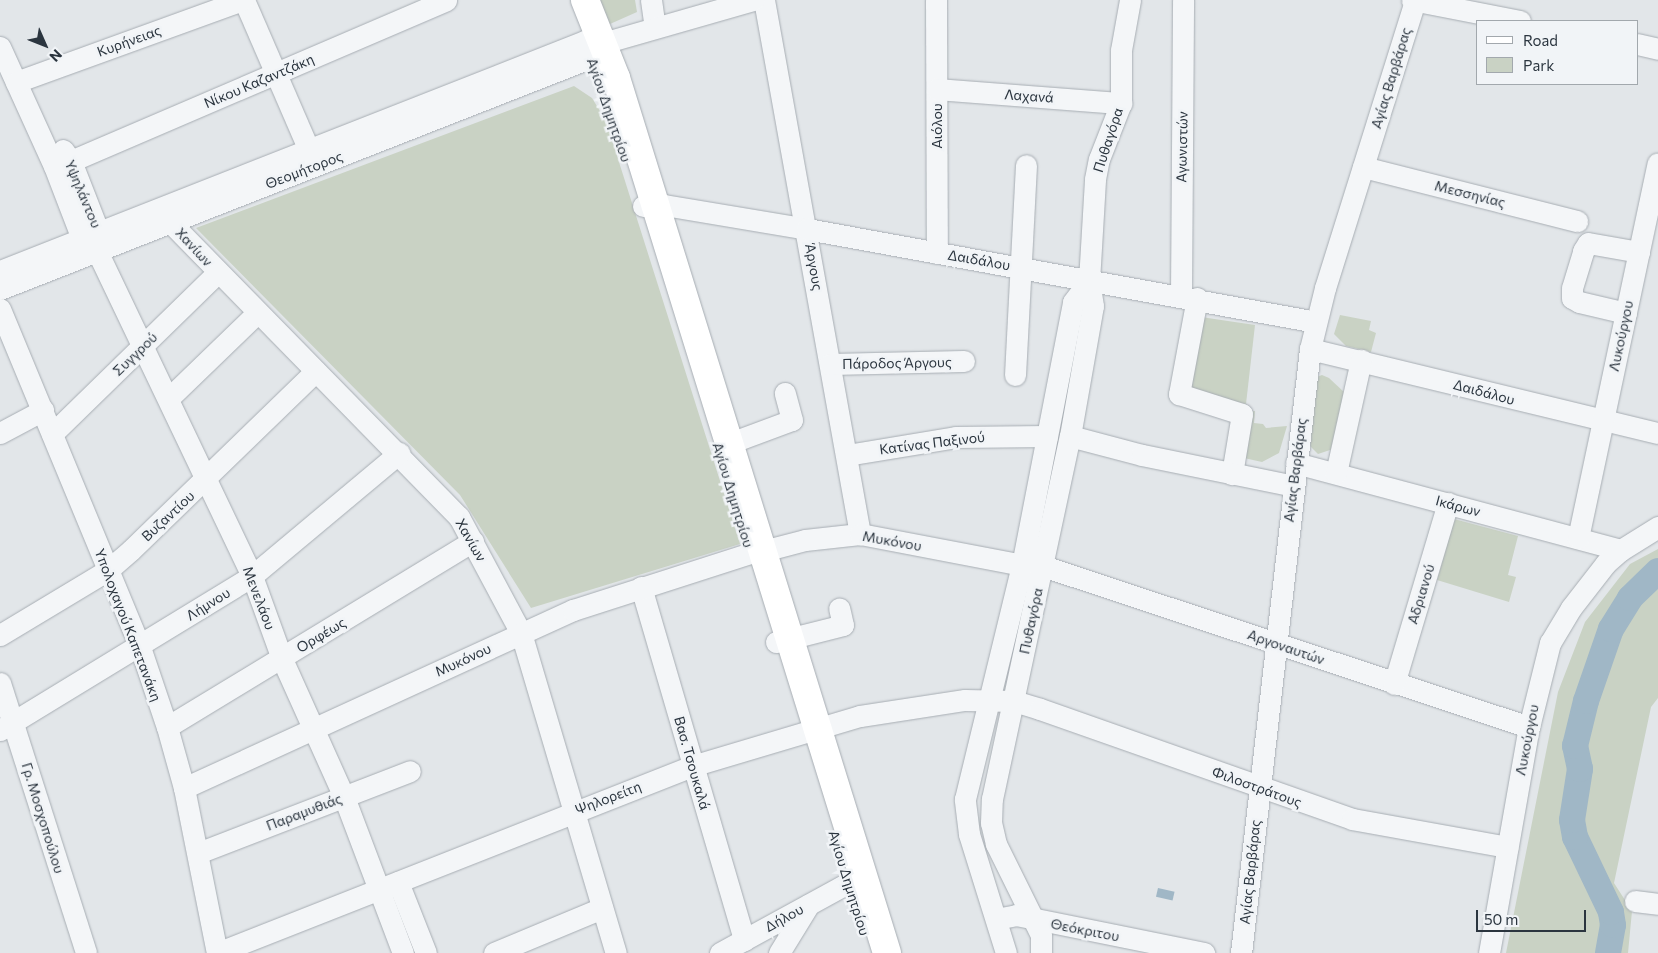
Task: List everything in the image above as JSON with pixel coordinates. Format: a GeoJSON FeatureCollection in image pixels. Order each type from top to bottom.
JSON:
{"type":"FeatureCollection","features":[{"type":"Feature","properties":{"kind":"main road"},"geometry":{"type":"LineString","coordinates":[[568,0],[593,47]]}},
{"type":"Feature","properties":{"kind":"main road"},"geometry":{"type":"LineString","coordinates":[[585,0],[593,47]]}},
{"type":"Feature","properties":{"kind":"main road","name":"Αγίου Δημητρίου"},"geometry":{"type":"LineString","coordinates":[[593,47],[730,442],[757,552]]}},
{"type":"Feature","properties":{"kind":"main road","name":"Αγίου Δημητρίου"},"geometry":{"type":"LineString","coordinates":[[649,206],[784,640],[810,729],[848,883],[870,953]]}},
{"type":"Feature","properties":{"kind":"main road","name":"Αγίου Δημητρίου"},"geometry":{"type":"LineString","coordinates":[[810,729],[887,953]]}},
{"type":"Feature","properties":{"kind":"street"},"geometry":{"type":"LineString","coordinates":[[243,0],[278,74],[309,150]]}},
{"type":"Feature","properties":{"kind":"street","name":"Κυρήνειας"},"geometry":{"type":"LineString","coordinates":[[12,78],[243,0]]}},
{"type":"Feature","properties":{"kind":"street","name":"Νίκου Καζαντζάκη"},"geometry":{"type":"LineString","coordinates":[[71,161],[278,74],[446,0]]}},
{"type":"Feature","properties":{"kind":"street"},"geometry":{"type":"LineString","coordinates":[[651,0],[654,28]]}},
{"type":"Feature","properties":{"kind":"street","name":"Θεομήτορος"},"geometry":{"type":"LineString","coordinates":[[0,289],[93,241],[309,150],[593,47],[753,0]]}},
{"type":"Feature","properties":{"kind":"street","name":"Άργους"},"geometry":{"type":"LineString","coordinates":[[764,0],[807,229],[860,534]]}},
{"type":"Feature","properties":{"kind":"street","name":"Αιόλου"},"geometry":{"type":"LineString","coordinates":[[936,0],[937,252]]}},
{"type":"Feature","properties":{"kind":"street","name":"Πυθαγόρα"},"geometry":{"type":"LineString","coordinates":[[1006,953],[969,834],[966,799],[990,700],[1033,566],[1070,436],[1094,306],[1089,281],[1095,179],[1099,159],[1121,103],[1121,50],[1130,0]]}},
{"type":"Feature","properties":{"kind":"street","name":"Αγωνιστών"},"geometry":{"type":"LineString","coordinates":[[1183,0],[1189,296],[1179,394],[1242,414],[1232,474]]}},
{"type":"Feature","properties":{"kind":"street"},"geometry":{"type":"LineString","coordinates":[[1414,0],[1515,20]]}},
{"type":"Feature","properties":{"kind":"street","name":"Αγίας Βαρβάρας"},"geometry":{"type":"LineString","coordinates":[[1241,953],[1274,644],[1310,349],[1316,322],[1414,0]]}},
{"type":"Feature","properties":{"kind":"street"},"geometry":{"type":"LineString","coordinates":[[1638,44],[1658,49]]}},
{"type":"Feature","properties":{"kind":"street","name":"Υψηλάντου"},"geometry":{"type":"LineString","coordinates":[[0,46],[12,78],[93,241]]}},
{"type":"Feature","properties":{"kind":"street","name":"Θεομήτορος"},"geometry":{"type":"LineString","coordinates":[[0,271],[93,241],[170,222],[593,47]]}},
{"type":"Feature","properties":{"kind":"street","name":"Υψηλάντου"},"geometry":{"type":"LineString","coordinates":[[12,78],[71,161],[93,241]]}},
{"type":"Feature","properties":{"kind":"street","name":"Λαχανά"},"geometry":{"type":"LineString","coordinates":[[937,89],[1121,103]]}},
{"type":"Feature","properties":{"kind":"street","name":"Λυκούργου"},"geometry":{"type":"LineString","coordinates":[[1578,538],[1658,163]]}},
{"type":"Feature","properties":{"kind":"street"},"geometry":{"type":"LineString","coordinates":[[1015,374],[1026,166]]}},
{"type":"Feature","properties":{"kind":"street","name":"Μεσσηνίας"},"geometry":{"type":"LineString","coordinates":[[1363,167],[1577,220]]}},
{"type":"Feature","properties":{"kind":"street","name":"Δαιδάλου"},"geometry":{"type":"LineString","coordinates":[[649,206],[664,205],[807,229],[1089,281],[1189,296],[1316,322]]}},
{"type":"Feature","properties":{"kind":"street","name":"Χανίων"},"geometry":{"type":"LineString","coordinates":[[170,222],[257,313],[448,503],[473,541],[521,633],[616,953]]}},
{"type":"Feature","properties":{"kind":"street","name":"Μενελάου"},"geometry":{"type":"LineString","coordinates":[[93,241],[252,576],[282,659],[344,797],[403,953]]}},
{"type":"Feature","properties":{"kind":"street"},"geometry":{"type":"LineString","coordinates":[[1626,313],[1579,302],[1572,298],[1572,288],[1583,251],[1588,243],[1639,252]]}},
{"type":"Feature","properties":{"kind":"street","name":"Συγγρού"},"geometry":{"type":"LineString","coordinates":[[52,434],[217,272]]}},
{"type":"Feature","properties":{"kind":"street","name":"Πυθαγόρα"},"geometry":{"type":"LineString","coordinates":[[1040,953],[1042,935],[996,844],[990,823],[992,799],[1014,701],[1033,566],[1047,436],[1073,302],[1089,281]]}},
{"type":"Feature","properties":{"kind":"street","name":"Υπολοχαγού Καπετανάκη"},"geometry":{"type":"LineString","coordinates":[[0,309],[140,647],[167,727],[184,788],[217,953]]}},
{"type":"Feature","properties":{"kind":"street"},"geometry":{"type":"LineString","coordinates":[[169,398],[257,313]]}},
{"type":"Feature","properties":{"kind":"street","name":"Δαιδάλου"},"geometry":{"type":"LineString","coordinates":[[1310,349],[1658,434]]}},
{"type":"Feature","properties":{"kind":"street"},"geometry":{"type":"LineString","coordinates":[[1336,472],[1361,360]]}},
{"type":"Feature","properties":{"kind":"street","name":"Πάροδος Άργους"},"geometry":{"type":"LineString","coordinates":[[830,364],[964,362]]}},
{"type":"Feature","properties":{"kind":"street","name":"Βυζαντίου"},"geometry":{"type":"LineString","coordinates":[[0,635],[108,570],[207,478],[316,372]]}},
{"type":"Feature","properties":{"kind":"street"},"geometry":{"type":"LineString","coordinates":[[730,442],[792,420],[785,393]]}},
{"type":"Feature","properties":{"kind":"street"},"geometry":{"type":"LineString","coordinates":[[0,433],[43,410]]}},
{"type":"Feature","properties":{"kind":"street","name":"Κατίνας Παξινού"},"geometry":{"type":"LineString","coordinates":[[847,455],[956,437],[1047,436]]}},
{"type":"Feature","properties":{"kind":"street"},"geometry":{"type":"LineString","coordinates":[[1070,436],[1232,474],[1294,486]]}},
{"type":"Feature","properties":{"kind":"street","name":"Λήμνου"},"geometry":{"type":"LineString","coordinates":[[6,726],[140,647],[252,576],[398,453]]}},
{"type":"Feature","properties":{"kind":"street","name":"Ικάρων"},"geometry":{"type":"LineString","coordinates":[[1296,463],[1336,472],[1621,550]]}},
{"type":"Feature","properties":{"kind":"street","name":"Αδριανού"},"geometry":{"type":"LineString","coordinates":[[1394,684],[1448,503]]}},
{"type":"Feature","properties":{"kind":"street","name":"Λυκούργου"},"geometry":{"type":"LineString","coordinates":[[1489,953],[1529,727],[1553,638],[1585,590],[1621,550],[1658,527]]}},
{"type":"Feature","properties":{"kind":"street","name":"Μυκόνου"},"geometry":{"type":"LineString","coordinates":[[184,788],[572,610],[757,552],[805,540],[860,534],[1033,566]]}},
{"type":"Feature","properties":{"kind":"street","name":"Ορφέως"},"geometry":{"type":"LineString","coordinates":[[167,727],[282,659],[473,541]]}},
{"type":"Feature","properties":{"kind":"street","name":"Αργοναυτών"},"geometry":{"type":"LineString","coordinates":[[1033,566],[1529,727]]}},
{"type":"Feature","properties":{"kind":"street","name":"Βασ. Τσουκαλά"},"geometry":{"type":"LineString","coordinates":[[641,587],[744,940]]}},
{"type":"Feature","properties":{"kind":"street"},"geometry":{"type":"LineString","coordinates":[[784,640],[843,625],[839,608]]}},
{"type":"Feature","properties":{"kind":"street","name":"Γρ. Μοσχοπούλου"},"geometry":{"type":"LineString","coordinates":[[0,683],[6,726],[86,953]]}},
{"type":"Feature","properties":{"kind":"street","name":"Ψηλορείτη"},"geometry":{"type":"LineString","coordinates":[[217,953],[574,810],[692,766],[810,729],[860,716],[965,700],[1014,701]]}},
{"type":"Feature","properties":{"kind":"street","name":"Φιλοστράτους"},"geometry":{"type":"LineString","coordinates":[[1014,701],[1352,819],[1507,847]]}},
{"type":"Feature","properties":{"kind":"street","name":"Παραμυθιάς"},"geometry":{"type":"LineString","coordinates":[[198,853],[410,771]]}},
{"type":"Feature","properties":{"kind":"street"},"geometry":{"type":"LineString","coordinates":[[398,882],[426,953]]}},
{"type":"Feature","properties":{"kind":"street","name":"Δήλου"},"geometry":{"type":"LineString","coordinates":[[720,953],[848,883]]}},
{"type":"Feature","properties":{"kind":"street"},"geometry":{"type":"LineString","coordinates":[[1635,901],[1658,904]]}},
{"type":"Feature","properties":{"kind":"street"},"geometry":{"type":"LineString","coordinates":[[779,953],[809,904]]}},
{"type":"Feature","properties":{"kind":"street"},"geometry":{"type":"LineString","coordinates":[[494,953],[602,908]]}},
{"type":"Feature","properties":{"kind":"street","name":"Θεόκριτου"},"geometry":{"type":"LineString","coordinates":[[996,919],[1016,915],[1204,953]]}},
{"type":"Feature","properties":{"kind":"green space"},"geometry":{"type":"Polygon","coordinates":[[[600,0],[635,0],[637,12],[610,24],[600,0]]]}},
{"type":"Feature","properties":{"kind":"green space"},"geometry":{"type":"Polygon","coordinates":[[[574,86],[592,98],[606,121],[740,544],[531,608],[460,495],[196,228],[574,86]]]}},
{"type":"Feature","properties":{"kind":"green space"},"geometry":{"type":"Polygon","coordinates":[[[1340,315],[1371,321],[1369,330],[1376,333],[1371,352],[1346,346],[1334,334],[1340,315]]]}},
{"type":"Feature","properties":{"kind":"green space"},"geometry":{"type":"Polygon","coordinates":[[[1201,317],[1255,325],[1246,404],[1196,393],[1190,389],[1201,317]]]}},
{"type":"Feature","properties":{"kind":"green space"},"geometry":{"type":"Polygon","coordinates":[[[1322,375],[1329,378],[1345,393],[1333,449],[1318,454],[1310,446],[1317,377],[1322,375]]]}},
{"type":"Feature","properties":{"kind":"green space"},"geometry":{"type":"Polygon","coordinates":[[[1249,411],[1255,411],[1254,423],[1263,424],[1266,428],[1287,426],[1279,453],[1262,462],[1244,458],[1249,411]]]}},
{"type":"Feature","properties":{"kind":"green space"},"geometry":{"type":"Polygon","coordinates":[[[1454,519],[1518,536],[1508,575],[1516,577],[1509,602],[1437,580],[1454,519]]]}},
{"type":"Feature","properties":{"kind":"green space"},"geometry":{"type":"Polygon","coordinates":[[[1658,549],[1658,698],[1651,707],[1614,883],[1632,911],[1628,953],[1506,953],[1558,692],[1585,622],[1630,564],[1658,549]]]}},
{"type":"Feature","properties":{"kind":"water"},"geometry":{"type":"Polygon","coordinates":[[[1158,888],[1175,892],[1173,901],[1156,897],[1158,888]]]}},
{"type":"Feature","properties":{"kind":"waterway"},"geometry":{"type":"LineString","coordinates":[[1608,953],[1613,925],[1611,912],[1575,837],[1572,820],[1580,769],[1575,746],[1586,701],[1611,629],[1630,598],[1658,571]]}}]}
